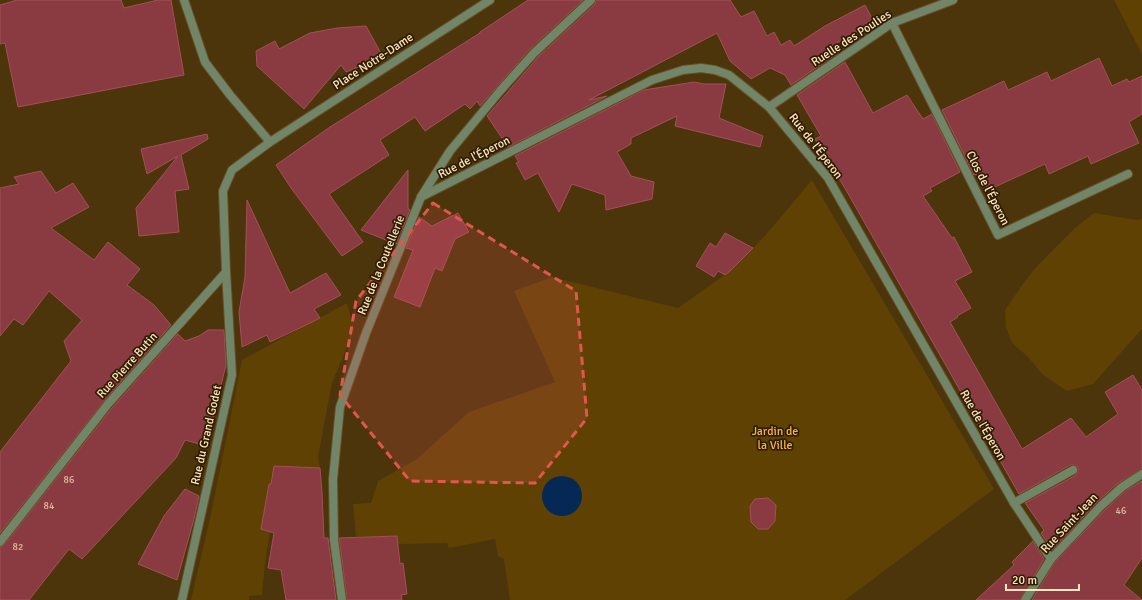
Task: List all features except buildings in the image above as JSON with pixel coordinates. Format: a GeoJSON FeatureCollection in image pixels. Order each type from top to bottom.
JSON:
{"type":"FeatureCollection","features":[{"type":"Feature","properties":{"kind":"street"},"geometry":{"type":"LineString","coordinates":[[184,0],[205,62],[230,95],[270,142]]}},
{"type":"Feature","properties":{"kind":"street","name":"Place Notre-Dame"},"geometry":{"type":"LineString","coordinates":[[226,272],[223,190],[232,170],[270,142],[490,0]]}},
{"type":"Feature","properties":{"kind":"street","name":"Rue de la Coutellerie"},"geometry":{"type":"LineString","coordinates":[[342,600],[334,540],[333,479],[340,407],[366,333],[421,197],[450,151],[500,91],[534,53],[591,0]]}},
{"type":"Feature","properties":{"kind":"street","name":"Ruelle des Poulies"},"geometry":{"type":"LineString","coordinates":[[769,107],[892,23],[953,0]]}},
{"type":"Feature","properties":{"kind":"street","name":"Clos de l'Éperon"},"geometry":{"type":"LineString","coordinates":[[892,23],[998,235],[1128,174]]}},
{"type":"Feature","properties":{"kind":"street","name":"Rue de l'Éperon"},"geometry":{"type":"LineString","coordinates":[[421,197],[652,80],[683,70],[701,68],[715,70],[729,75],[769,107],[828,178],[1014,503],[1051,559]]}},
{"type":"Feature","properties":{"kind":"street","name":"Rue Pierre Butin"},"geometry":{"type":"LineString","coordinates":[[0,542],[108,404],[226,272]]}},
{"type":"Feature","properties":{"kind":"street","name":"Rue du Grand Godet"},"geometry":{"type":"LineString","coordinates":[[182,600],[232,375],[226,272]]}},
{"type":"Feature","properties":{"kind":"street"},"geometry":{"type":"LineString","coordinates":[[1014,503],[1073,470]]}},
{"type":"Feature","properties":{"kind":"street","name":"Rue Saint-Jean"},"geometry":{"type":"LineString","coordinates":[[1025,600],[1051,559],[1101,506],[1122,487],[1142,474]]}},
{"type":"Feature","properties":{"kind":"highlighted area"},"geometry":{"type":"Polygon","coordinates":[[[433,203],[576,291],[587,418],[535,483],[410,481],[340,395],[356,301],[433,203]]]}},
{"type":"Feature","properties":{"kind":"green space"},"geometry":{"type":"Polygon","coordinates":[[[1114,0],[1142,0],[1142,54],[1114,0]]]}},
{"type":"Feature","properties":{"kind":"green space","name":"Jardin de la Ville"},"geometry":{"type":"Polygon","coordinates":[[[812,180],[994,489],[845,600],[510,600],[504,559],[498,556],[495,539],[449,548],[447,543],[398,544],[397,536],[356,537],[353,504],[371,503],[378,481],[417,459],[469,412],[555,382],[514,291],[552,277],[678,308],[730,271],[764,237],[812,180]]]}},
{"type":"Feature","properties":{"kind":"green space"},"geometry":{"type":"Polygon","coordinates":[[[1094,213],[1137,220],[1142,219],[1142,329],[1093,384],[1067,391],[1043,375],[1028,357],[1012,343],[1006,327],[1005,310],[1038,265],[1075,228],[1094,213]]]}},
{"type":"Feature","properties":{"kind":"green space"},"geometry":{"type":"Polygon","coordinates":[[[347,303],[354,330],[332,383],[318,457],[320,468],[275,466],[271,484],[269,484],[261,529],[270,532],[262,595],[249,596],[249,600],[191,600],[211,514],[242,360],[347,303]]]}},
{"type":"Feature","properties":{"kind":"water"},"geometry":{"type":"Polygon","coordinates":[[[562,476],[576,482],[582,496],[576,510],[562,516],[548,510],[542,496],[548,482],[562,476]]]}}]}
